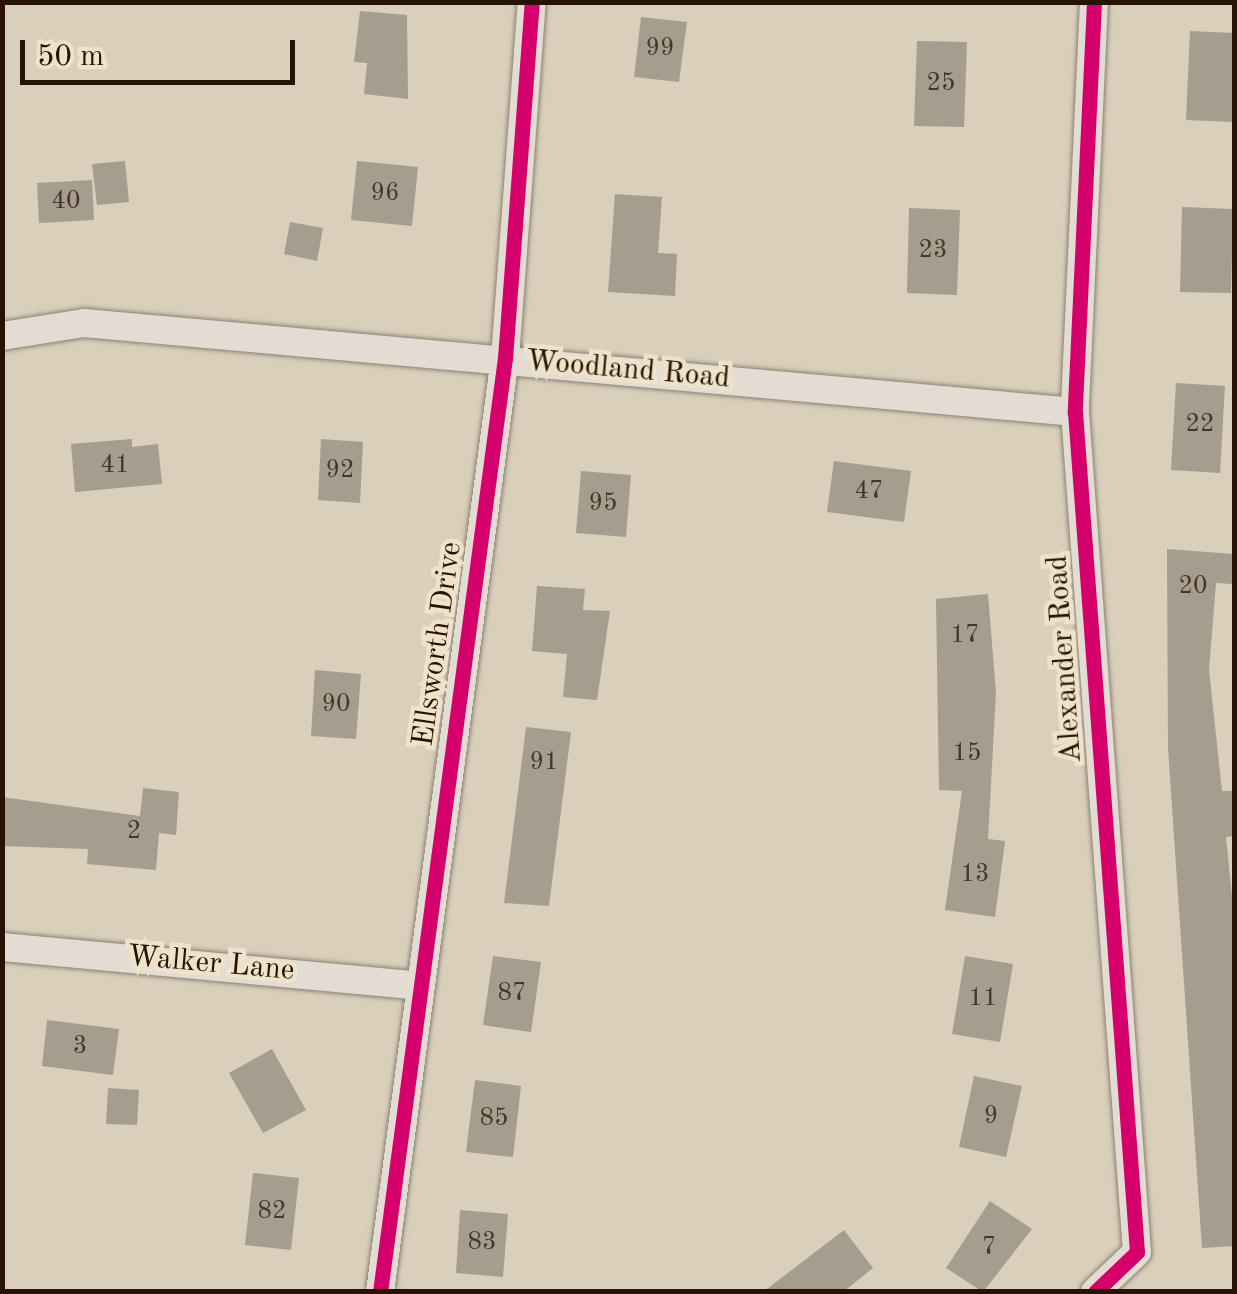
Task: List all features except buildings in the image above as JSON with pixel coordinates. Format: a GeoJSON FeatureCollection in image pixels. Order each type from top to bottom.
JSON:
{"type":"FeatureCollection","features":[{"type":"Feature","properties":{"kind":"street","name":"Ellsworth Drive"},"geometry":{"type":"LineString","coordinates":[[380,1292],[504,358],[532,2]]}},
{"type":"Feature","properties":{"kind":"street","name":"Alexander Road"},"geometry":{"type":"LineString","coordinates":[[1094,2],[1074,412],[1137,1252],[1095,1292]]}},
{"type":"Feature","properties":{"kind":"street","name":"Woodland Road"},"geometry":{"type":"LineString","coordinates":[[2,336],[84,323],[1074,412]]}},
{"type":"Feature","properties":{"kind":"street","name":"Walker Lane"},"geometry":{"type":"LineString","coordinates":[[2,948],[419,986]]}},
{"type":"Feature","properties":{"kind":"cycle path"},"geometry":{"type":"LineString","coordinates":[[380,1292],[505,358],[532,2]]}},
{"type":"Feature","properties":{"kind":"cycle path"},"geometry":{"type":"LineString","coordinates":[[1094,2],[1075,412],[1137,1252],[1095,1292]]}}]}
